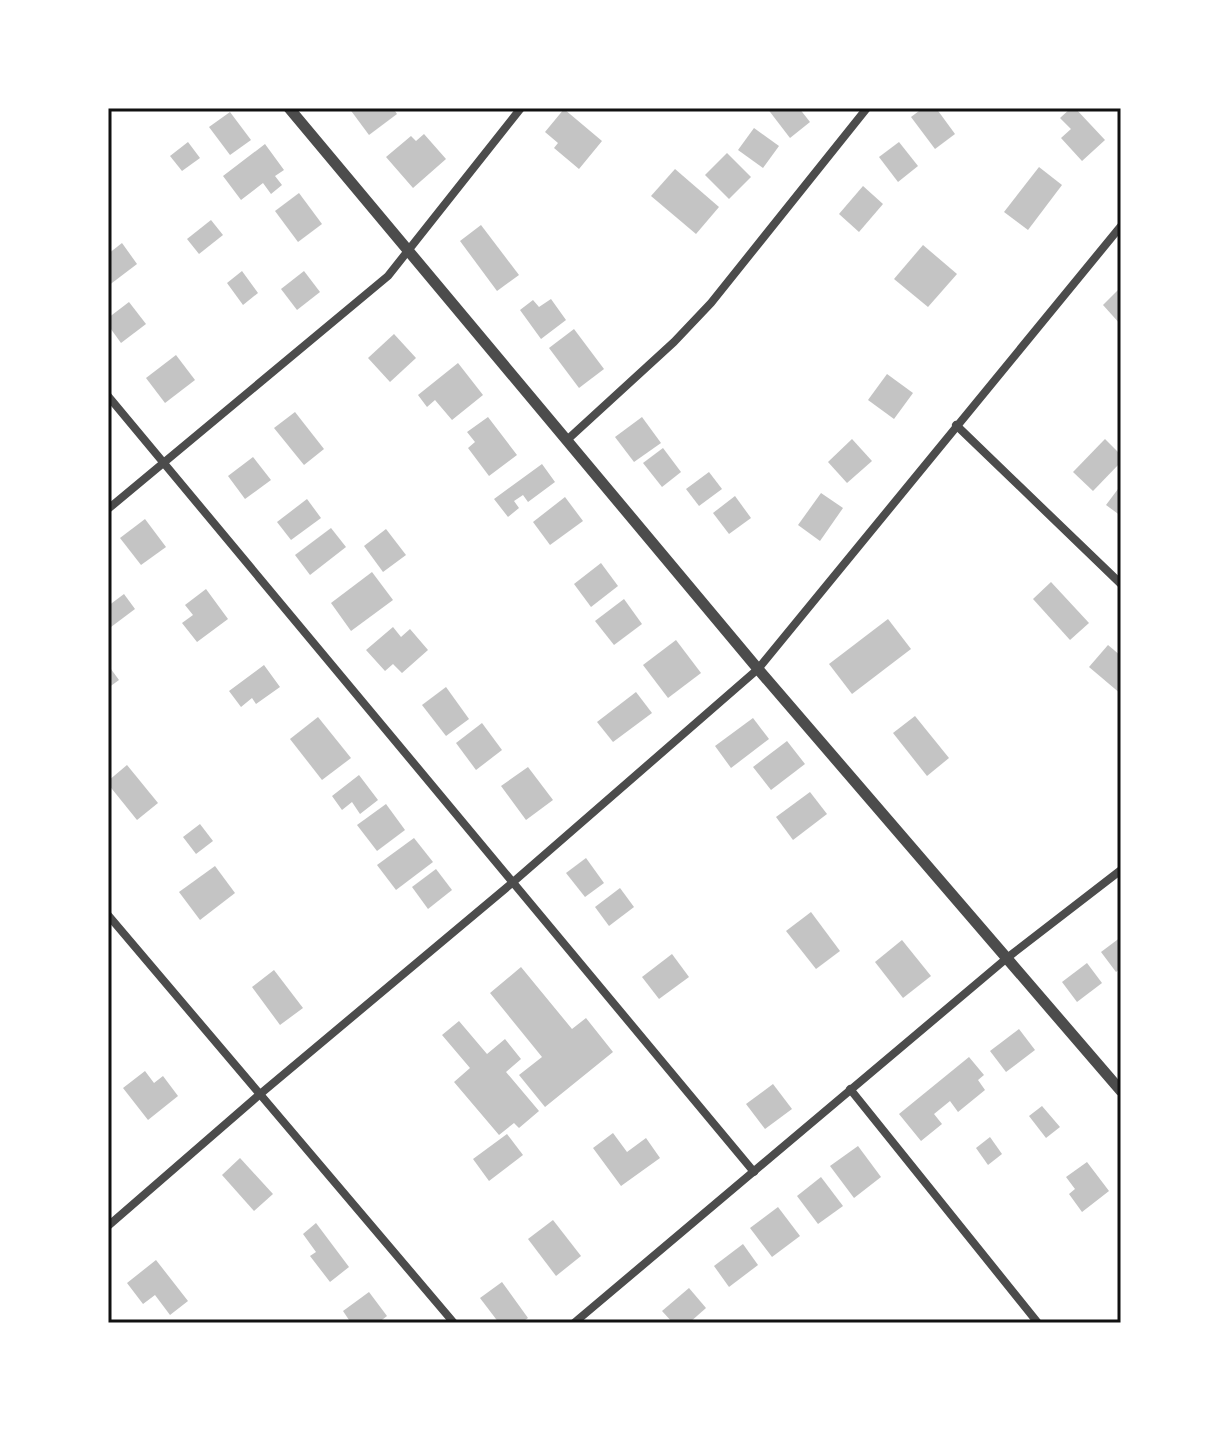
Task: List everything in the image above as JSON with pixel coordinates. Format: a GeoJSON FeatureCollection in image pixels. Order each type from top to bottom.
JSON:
{"type":"FeatureCollection","features":[{"type":"Feature","properties":{"kind":"street"},"geometry":{"type":"LineString","coordinates":[[289,108],[758,669],[1121,1091]]}},
{"type":"Feature","properties":{"kind":"street"},"geometry":{"type":"LineString","coordinates":[[108,509],[388,276],[521,108]]}},
{"type":"Feature","properties":{"kind":"street"},"geometry":{"type":"LineString","coordinates":[[567,440],[674,342],[711,303],[867,108]]}},
{"type":"Feature","properties":{"kind":"street"},"geometry":{"type":"LineString","coordinates":[[108,1226],[512,883],[758,669],[1121,226]]}},
{"type":"Feature","properties":{"kind":"street"},"geometry":{"type":"LineString","coordinates":[[108,396],[754,1172]]}},
{"type":"Feature","properties":{"kind":"street"},"geometry":{"type":"LineString","coordinates":[[956,425],[1121,584]]}},
{"type":"Feature","properties":{"kind":"street"},"geometry":{"type":"LineString","coordinates":[[574,1323],[1007,958],[1121,870]]}},
{"type":"Feature","properties":{"kind":"street"},"geometry":{"type":"LineString","coordinates":[[108,915],[454,1323]]}},
{"type":"Feature","properties":{"kind":"street"},"geometry":{"type":"LineString","coordinates":[[850,1089],[1038,1323]]}},
{"type":"Feature","properties":{"kind":"building"},"geometry":{"type":"Polygon","coordinates":[[[349,108],[393,108],[397,114],[369,135],[349,108]]]}},
{"type":"Feature","properties":{"kind":"building"},"geometry":{"type":"Polygon","coordinates":[[[767,108],[799,108],[810,122],[790,138],[767,108]]]}},
{"type":"Feature","properties":{"kind":"building"},"geometry":{"type":"Polygon","coordinates":[[[923,108],[936,108],[955,134],[935,149],[911,117],[923,108]]]}},
{"type":"Feature","properties":{"kind":"building"},"geometry":{"type":"Polygon","coordinates":[[[1075,108],[1105,140],[1082,161],[1061,138],[1071,129],[1060,118],[1075,108]]]}},
{"type":"Feature","properties":{"kind":"building"},"geometry":{"type":"Polygon","coordinates":[[[564,109],[602,141],[579,169],[554,148],[558,143],[545,132],[564,109]]]}},
{"type":"Feature","properties":{"kind":"building"},"geometry":{"type":"Polygon","coordinates":[[[230,112],[251,140],[230,155],[209,127],[230,112]]]}},
{"type":"Feature","properties":{"kind":"building"},"geometry":{"type":"Polygon","coordinates":[[[754,128],[779,146],[763,168],[738,150],[754,128]]]}},
{"type":"Feature","properties":{"kind":"building"},"geometry":{"type":"Polygon","coordinates":[[[424,134],[446,159],[413,188],[386,157],[411,136],[416,141],[424,134]]]}},
{"type":"Feature","properties":{"kind":"building"},"geometry":{"type":"Polygon","coordinates":[[[188,142],[200,158],[182,171],[170,156],[188,142]]]}},
{"type":"Feature","properties":{"kind":"building"},"geometry":{"type":"Polygon","coordinates":[[[899,142],[918,166],[898,182],[879,157],[899,142]]]}},
{"type":"Feature","properties":{"kind":"building"},"geometry":{"type":"Polygon","coordinates":[[[265,144],[284,170],[275,176],[282,185],[271,194],[263,183],[241,200],[223,176],[265,144]]]}},
{"type":"Feature","properties":{"kind":"building"},"geometry":{"type":"Polygon","coordinates":[[[727,153],[751,177],[729,199],[705,175],[727,153]]]}},
{"type":"Feature","properties":{"kind":"building"},"geometry":{"type":"Polygon","coordinates":[[[1039,167],[1062,185],[1028,230],[1004,212],[1039,167]]]}},
{"type":"Feature","properties":{"kind":"building"},"geometry":{"type":"Polygon","coordinates":[[[675,169],[719,207],[696,234],[651,196],[675,169]]]}},
{"type":"Feature","properties":{"kind":"building"},"geometry":{"type":"Polygon","coordinates":[[[863,186],[883,204],[859,232],[839,214],[863,186]]]}},
{"type":"Feature","properties":{"kind":"building"},"geometry":{"type":"Polygon","coordinates":[[[299,193],[322,224],[298,242],[275,211],[299,193]]]}},
{"type":"Feature","properties":{"kind":"building"},"geometry":{"type":"Polygon","coordinates":[[[211,220],[223,235],[199,254],[187,239],[211,220]]]}},
{"type":"Feature","properties":{"kind":"building"},"geometry":{"type":"Polygon","coordinates":[[[481,225],[519,275],[497,291],[460,241],[481,225]]]}},
{"type":"Feature","properties":{"kind":"building"},"geometry":{"type":"Polygon","coordinates":[[[122,243],[137,264],[108,286],[108,254],[122,243]]]}},
{"type":"Feature","properties":{"kind":"building"},"geometry":{"type":"Polygon","coordinates":[[[923,245],[957,274],[928,307],[894,279],[923,245]]]}},
{"type":"Feature","properties":{"kind":"building"},"geometry":{"type":"Polygon","coordinates":[[[242,271],[258,293],[243,305],[227,283],[242,271]]]}},
{"type":"Feature","properties":{"kind":"building"},"geometry":{"type":"Polygon","coordinates":[[[304,271],[320,292],[297,310],[281,289],[304,271]]]}},
{"type":"Feature","properties":{"kind":"building"},"geometry":{"type":"Polygon","coordinates":[[[1118,290],[1121,293],[1121,325],[1103,305],[1118,290]]]}},
{"type":"Feature","properties":{"kind":"building"},"geometry":{"type":"Polygon","coordinates":[[[551,299],[566,320],[541,339],[520,310],[533,300],[539,307],[551,299]]]}},
{"type":"Feature","properties":{"kind":"building"},"geometry":{"type":"Polygon","coordinates":[[[129,302],[146,324],[121,343],[108,325],[108,318],[129,302]]]}},
{"type":"Feature","properties":{"kind":"building"},"geometry":{"type":"Polygon","coordinates":[[[574,329],[604,369],[579,388],[549,348],[574,329]]]}},
{"type":"Feature","properties":{"kind":"building"},"geometry":{"type":"Polygon","coordinates":[[[394,334],[416,358],[390,382],[368,358],[394,334]]]}},
{"type":"Feature","properties":{"kind":"building"},"geometry":{"type":"Polygon","coordinates":[[[176,355],[195,380],[165,403],[146,378],[176,355]]]}},
{"type":"Feature","properties":{"kind":"building"},"geometry":{"type":"Polygon","coordinates":[[[458,363],[483,395],[452,420],[435,400],[427,407],[418,395],[458,363]]]}},
{"type":"Feature","properties":{"kind":"building"},"geometry":{"type":"Polygon","coordinates":[[[887,374],[913,393],[894,419],[868,400],[887,374]]]}},
{"type":"Feature","properties":{"kind":"building"},"geometry":{"type":"Polygon","coordinates":[[[295,412],[324,449],[304,465],[274,428],[295,412]]]}},
{"type":"Feature","properties":{"kind":"building"},"geometry":{"type":"Polygon","coordinates":[[[488,417],[517,455],[489,476],[468,448],[475,442],[467,432],[488,417]]]}},
{"type":"Feature","properties":{"kind":"building"},"geometry":{"type":"Polygon","coordinates":[[[642,417],[661,443],[634,462],[615,437],[642,417]]]}},
{"type":"Feature","properties":{"kind":"building"},"geometry":{"type":"Polygon","coordinates":[[[852,439],[872,461],[847,483],[828,462],[852,439]]]}},
{"type":"Feature","properties":{"kind":"building"},"geometry":{"type":"Polygon","coordinates":[[[1105,439],[1121,455],[1121,462],[1093,491],[1073,472],[1105,439]]]}},
{"type":"Feature","properties":{"kind":"building"},"geometry":{"type":"Polygon","coordinates":[[[663,448],[681,472],[662,487],[643,463],[663,448]]]}},
{"type":"Feature","properties":{"kind":"building"},"geometry":{"type":"Polygon","coordinates":[[[253,457],[271,480],[245,499],[228,476],[253,457]]]}},
{"type":"Feature","properties":{"kind":"building"},"geometry":{"type":"Polygon","coordinates":[[[542,464],[555,482],[528,502],[523,495],[514,501],[519,508],[508,517],[494,499],[542,464]]]}},
{"type":"Feature","properties":{"kind":"building"},"geometry":{"type":"Polygon","coordinates":[[[709,472],[722,489],[699,506],[686,489],[709,472]]]}},
{"type":"Feature","properties":{"kind":"building"},"geometry":{"type":"Polygon","coordinates":[[[1121,485],[1121,516],[1106,505],[1121,485]]]}},
{"type":"Feature","properties":{"kind":"building"},"geometry":{"type":"Polygon","coordinates":[[[821,493],[843,508],[820,541],[798,525],[821,493]]]}},
{"type":"Feature","properties":{"kind":"building"},"geometry":{"type":"Polygon","coordinates":[[[735,496],[751,518],[729,534],[713,513],[735,496]]]}},
{"type":"Feature","properties":{"kind":"building"},"geometry":{"type":"Polygon","coordinates":[[[565,497],[583,521],[550,545],[533,522],[565,497]]]}},
{"type":"Feature","properties":{"kind":"building"},"geometry":{"type":"Polygon","coordinates":[[[307,499],[321,518],[291,540],[277,522],[307,499]]]}},
{"type":"Feature","properties":{"kind":"building"},"geometry":{"type":"Polygon","coordinates":[[[145,519],[166,547],[141,565],[120,538],[145,519]]]}},
{"type":"Feature","properties":{"kind":"building"},"geometry":{"type":"Polygon","coordinates":[[[331,528],[346,547],[310,575],[295,555],[331,528]]]}},
{"type":"Feature","properties":{"kind":"building"},"geometry":{"type":"Polygon","coordinates":[[[386,529],[406,555],[383,572],[364,546],[386,529]]]}},
{"type":"Feature","properties":{"kind":"building"},"geometry":{"type":"Polygon","coordinates":[[[601,563],[618,586],[591,607],[574,584],[601,563]]]}},
{"type":"Feature","properties":{"kind":"building"},"geometry":{"type":"Polygon","coordinates":[[[372,572],[393,600],[351,631],[331,603],[372,572]]]}},
{"type":"Feature","properties":{"kind":"building"},"geometry":{"type":"Polygon","coordinates":[[[1051,582],[1089,623],[1070,640],[1033,599],[1051,582]]]}},
{"type":"Feature","properties":{"kind":"building"},"geometry":{"type":"Polygon","coordinates":[[[206,589],[228,619],[197,642],[182,623],[193,615],[185,605],[206,589]]]}},
{"type":"Feature","properties":{"kind":"building"},"geometry":{"type":"Polygon","coordinates":[[[124,594],[135,609],[111,627],[108,606],[124,594]]]}},
{"type":"Feature","properties":{"kind":"building"},"geometry":{"type":"Polygon","coordinates":[[[624,599],[642,624],[614,645],[595,621],[624,599]]]}},
{"type":"Feature","properties":{"kind":"building"},"geometry":{"type":"Polygon","coordinates":[[[888,619],[911,649],[852,694],[829,664],[888,619]]]}},
{"type":"Feature","properties":{"kind":"building"},"geometry":{"type":"Polygon","coordinates":[[[393,627],[401,637],[410,629],[428,650],[402,673],[393,664],[385,671],[366,650],[393,627]]]}},
{"type":"Feature","properties":{"kind":"building"},"geometry":{"type":"Polygon","coordinates":[[[676,640],[701,673],[668,698],[643,665],[676,640]]]}},
{"type":"Feature","properties":{"kind":"building"},"geometry":{"type":"Polygon","coordinates":[[[1108,645],[1121,656],[1121,694],[1089,667],[1108,645]]]}},
{"type":"Feature","properties":{"kind":"building"},"geometry":{"type":"Polygon","coordinates":[[[108,665],[119,680],[108,688],[108,665]]]}},
{"type":"Feature","properties":{"kind":"building"},"geometry":{"type":"Polygon","coordinates":[[[264,665],[280,687],[256,704],[252,698],[241,707],[229,691],[264,665]]]}},
{"type":"Feature","properties":{"kind":"building"},"geometry":{"type":"Polygon","coordinates":[[[446,687],[469,719],[446,736],[422,705],[446,687]]]}},
{"type":"Feature","properties":{"kind":"building"},"geometry":{"type":"Polygon","coordinates":[[[636,692],[652,713],[613,742],[597,722],[636,692]]]}},
{"type":"Feature","properties":{"kind":"building"},"geometry":{"type":"Polygon","coordinates":[[[915,716],[949,758],[927,776],[893,733],[915,716]]]}},
{"type":"Feature","properties":{"kind":"building"},"geometry":{"type":"Polygon","coordinates":[[[318,717],[351,758],[322,780],[290,739],[318,717]]]}},
{"type":"Feature","properties":{"kind":"building"},"geometry":{"type":"Polygon","coordinates":[[[753,718],[769,739],[731,768],[715,746],[753,718]]]}},
{"type":"Feature","properties":{"kind":"building"},"geometry":{"type":"Polygon","coordinates":[[[482,723],[502,750],[476,770],[456,743],[482,723]]]}},
{"type":"Feature","properties":{"kind":"building"},"geometry":{"type":"Polygon","coordinates":[[[787,741],[805,764],[771,790],[753,767],[787,741]]]}},
{"type":"Feature","properties":{"kind":"building"},"geometry":{"type":"Polygon","coordinates":[[[127,765],[158,803],[137,820],[108,784],[127,765]]]}},
{"type":"Feature","properties":{"kind":"building"},"geometry":{"type":"Polygon","coordinates":[[[528,767],[553,800],[526,820],[501,786],[528,767]]]}},
{"type":"Feature","properties":{"kind":"building"},"geometry":{"type":"Polygon","coordinates":[[[359,775],[378,800],[360,814],[352,802],[342,810],[332,796],[359,775]]]}},
{"type":"Feature","properties":{"kind":"building"},"geometry":{"type":"Polygon","coordinates":[[[810,792],[827,814],[793,840],[776,817],[810,792]]]}},
{"type":"Feature","properties":{"kind":"building"},"geometry":{"type":"Polygon","coordinates":[[[386,804],[405,830],[377,851],[357,825],[386,804]]]}},
{"type":"Feature","properties":{"kind":"building"},"geometry":{"type":"Polygon","coordinates":[[[200,824],[213,841],[196,854],[183,837],[200,824]]]}},
{"type":"Feature","properties":{"kind":"building"},"geometry":{"type":"Polygon","coordinates":[[[414,838],[433,862],[396,890],[377,865],[414,838]]]}},
{"type":"Feature","properties":{"kind":"building"},"geometry":{"type":"Polygon","coordinates":[[[586,858],[604,883],[585,897],[566,873],[586,858]]]}},
{"type":"Feature","properties":{"kind":"building"},"geometry":{"type":"Polygon","coordinates":[[[215,866],[235,893],[200,920],[179,892],[215,866]]]}},
{"type":"Feature","properties":{"kind":"building"},"geometry":{"type":"Polygon","coordinates":[[[436,869],[452,890],[428,909],[412,887],[436,869]]]}},
{"type":"Feature","properties":{"kind":"building"},"geometry":{"type":"Polygon","coordinates":[[[620,888],[634,907],[609,926],[595,907],[620,888]]]}},
{"type":"Feature","properties":{"kind":"building"},"geometry":{"type":"Polygon","coordinates":[[[811,912],[840,951],[816,969],[786,931],[811,912]]]}},
{"type":"Feature","properties":{"kind":"building"},"geometry":{"type":"Polygon","coordinates":[[[1121,937],[1121,968],[1116,972],[1101,952],[1121,937]]]}},
{"type":"Feature","properties":{"kind":"building"},"geometry":{"type":"Polygon","coordinates":[[[902,940],[931,976],[903,998],[875,962],[902,940]]]}},
{"type":"Feature","properties":{"kind":"building"},"geometry":{"type":"Polygon","coordinates":[[[672,954],[689,977],[659,999],[642,977],[672,954]]]}},
{"type":"Feature","properties":{"kind":"building"},"geometry":{"type":"Polygon","coordinates":[[[1087,963],[1102,983],[1077,1002],[1062,982],[1087,963]]]}},
{"type":"Feature","properties":{"kind":"building"},"geometry":{"type":"Polygon","coordinates":[[[521,967],[572,1029],[586,1018],[613,1052],[545,1107],[519,1075],[542,1057],[490,993],[521,967]]]}},
{"type":"Feature","properties":{"kind":"building"},"geometry":{"type":"Polygon","coordinates":[[[274,970],[303,1008],[280,1025],[252,987],[274,970]]]}},
{"type":"Feature","properties":{"kind":"building"},"geometry":{"type":"Polygon","coordinates":[[[459,1021],[487,1054],[505,1039],[521,1059],[506,1072],[539,1111],[519,1128],[514,1123],[499,1135],[454,1082],[470,1068],[442,1035],[459,1021]]]}},
{"type":"Feature","properties":{"kind":"building"},"geometry":{"type":"Polygon","coordinates":[[[1019,1029],[1035,1050],[1006,1072],[990,1051],[1019,1029]]]}},
{"type":"Feature","properties":{"kind":"building"},"geometry":{"type":"Polygon","coordinates":[[[969,1057],[984,1075],[978,1080],[985,1090],[958,1112],[950,1101],[934,1114],[942,1124],[921,1141],[899,1114],[969,1057]]]}},
{"type":"Feature","properties":{"kind":"building"},"geometry":{"type":"Polygon","coordinates":[[[145,1071],[154,1083],[163,1076],[178,1096],[148,1120],[123,1088],[145,1071]]]}},
{"type":"Feature","properties":{"kind":"building"},"geometry":{"type":"Polygon","coordinates":[[[773,1084],[792,1109],[765,1129],[746,1104],[773,1084]]]}},
{"type":"Feature","properties":{"kind":"building"},"geometry":{"type":"Polygon","coordinates":[[[1042,1106],[1060,1127],[1046,1138],[1029,1116],[1042,1106]]]}},
{"type":"Feature","properties":{"kind":"building"},"geometry":{"type":"Polygon","coordinates":[[[613,1133],[627,1152],[646,1138],[660,1158],[621,1186],[593,1148],[613,1133]]]}},
{"type":"Feature","properties":{"kind":"building"},"geometry":{"type":"Polygon","coordinates":[[[507,1134],[523,1155],[489,1181],[473,1159],[507,1134]]]}},
{"type":"Feature","properties":{"kind":"building"},"geometry":{"type":"Polygon","coordinates":[[[990,1137],[1002,1154],[988,1165],[976,1148],[990,1137]]]}},
{"type":"Feature","properties":{"kind":"building"},"geometry":{"type":"Polygon","coordinates":[[[858,1146],[881,1177],[854,1198],[830,1166],[858,1146]]]}},
{"type":"Feature","properties":{"kind":"building"},"geometry":{"type":"Polygon","coordinates":[[[240,1158],[273,1194],[254,1211],[222,1175],[240,1158]]]}},
{"type":"Feature","properties":{"kind":"building"},"geometry":{"type":"Polygon","coordinates":[[[1087,1162],[1109,1191],[1082,1212],[1069,1194],[1075,1189],[1066,1177],[1087,1162]]]}},
{"type":"Feature","properties":{"kind":"building"},"geometry":{"type":"Polygon","coordinates":[[[821,1177],[843,1206],[818,1224],[797,1196],[821,1177]]]}},
{"type":"Feature","properties":{"kind":"building"},"geometry":{"type":"Polygon","coordinates":[[[778,1207],[800,1236],[772,1257],[750,1228],[778,1207]]]}},
{"type":"Feature","properties":{"kind":"building"},"geometry":{"type":"Polygon","coordinates":[[[553,1220],[581,1256],[556,1276],[528,1239],[553,1220]]]}},
{"type":"Feature","properties":{"kind":"building"},"geometry":{"type":"Polygon","coordinates":[[[316,1223],[349,1267],[330,1282],[310,1256],[316,1252],[303,1234],[316,1223]]]}},
{"type":"Feature","properties":{"kind":"building"},"geometry":{"type":"Polygon","coordinates":[[[743,1244],[758,1265],[729,1287],[714,1266],[743,1244]]]}},
{"type":"Feature","properties":{"kind":"building"},"geometry":{"type":"Polygon","coordinates":[[[156,1260],[188,1301],[170,1315],[155,1295],[143,1304],[127,1283],[156,1260]]]}},
{"type":"Feature","properties":{"kind":"building"},"geometry":{"type":"Polygon","coordinates":[[[502,1282],[528,1318],[521,1323],[499,1323],[480,1298],[502,1282]]]}},
{"type":"Feature","properties":{"kind":"building"},"geometry":{"type":"Polygon","coordinates":[[[689,1288],[706,1308],[689,1323],[673,1323],[662,1311],[689,1288]]]}},
{"type":"Feature","properties":{"kind":"building"},"geometry":{"type":"Polygon","coordinates":[[[369,1292],[387,1316],[378,1323],[351,1323],[343,1311],[369,1292]]]}}]}
